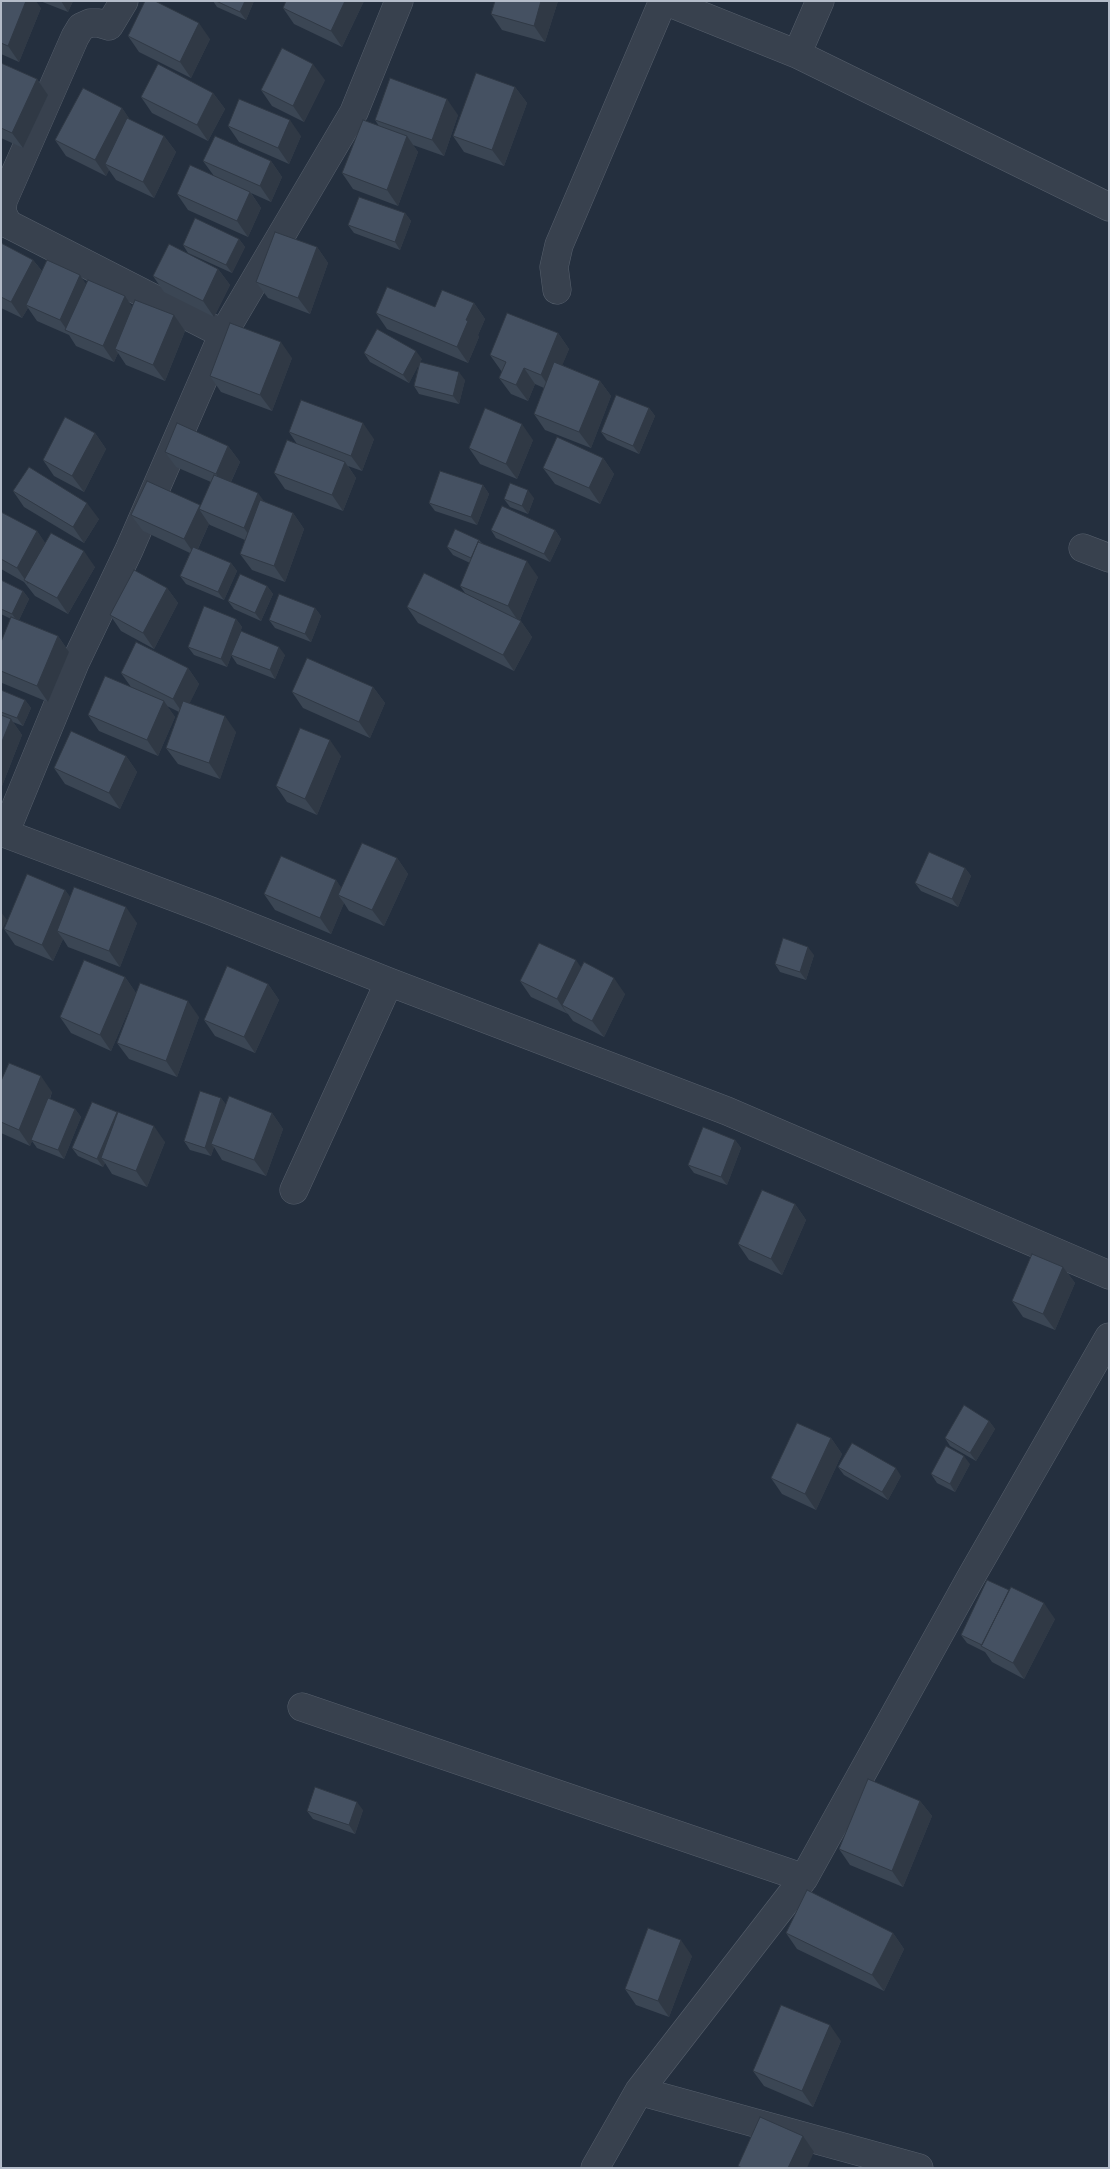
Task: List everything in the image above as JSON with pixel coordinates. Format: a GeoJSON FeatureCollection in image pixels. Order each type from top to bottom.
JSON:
{"type":"FeatureCollection","features":[{"type":"Feature","properties":{"kind":"street"},"geometry":{"type":"LineString","coordinates":[[124,1],[109,26],[90,23],[81,27],[75,37],[3,201],[2,212],[8,224],[223,334]]}},
{"type":"Feature","properties":{"kind":"street"},"geometry":{"type":"LineString","coordinates":[[399,1],[354,112],[223,334],[129,550],[75,663],[3,832],[727,1111],[1100,1272]]}},
{"type":"Feature","properties":{"kind":"street"},"geometry":{"type":"LineString","coordinates":[[557,290],[554,267],[558,245],[664,1],[796,54],[1109,207]]}},
{"type":"Feature","properties":{"kind":"street"},"geometry":{"type":"LineString","coordinates":[[796,54],[820,1]]}},
{"type":"Feature","properties":{"kind":"street"},"geometry":{"type":"LineString","coordinates":[[1082,548],[1109,558]]}},
{"type":"Feature","properties":{"kind":"street"},"geometry":{"type":"LineString","coordinates":[[294,1190],[389,982]]}},
{"type":"Feature","properties":{"kind":"street"},"geometry":{"type":"LineString","coordinates":[[595,2168],[639,2091],[804,1878],[966,1586],[1109,1337]]}},
{"type":"Feature","properties":{"kind":"street"},"geometry":{"type":"LineString","coordinates":[[302,1707],[804,1878]]}},
{"type":"Feature","properties":{"kind":"street"},"geometry":{"type":"LineString","coordinates":[[639,2091],[920,2168]]}},
{"type":"Feature","properties":{"kind":"building"},"geometry":{"type":"Polygon","coordinates":[[[1,1],[26,1],[8,46],[1,43],[1,1]]]}},
{"type":"Feature","properties":{"kind":"building"},"geometry":{"type":"Polygon","coordinates":[[[145,1],[155,1],[199,23],[180,62],[128,36],[145,1]]]}},
{"type":"Feature","properties":{"kind":"building"},"geometry":{"type":"Polygon","coordinates":[[[216,1],[245,1],[240,12],[216,1]]]}},
{"type":"Feature","properties":{"kind":"building"},"geometry":{"type":"Polygon","coordinates":[[[286,1],[345,1],[331,31],[283,8],[286,1]]]}},
{"type":"Feature","properties":{"kind":"building"},"geometry":{"type":"Polygon","coordinates":[[[495,1],[541,1],[534,26],[491,14],[495,1]]]}},
{"type":"Feature","properties":{"kind":"building"},"geometry":{"type":"Polygon","coordinates":[[[282,48],[313,64],[293,106],[261,90],[282,48]]]}},
{"type":"Feature","properties":{"kind":"building"},"geometry":{"type":"Polygon","coordinates":[[[1,63],[37,79],[12,133],[1,128],[1,63]]]}},
{"type":"Feature","properties":{"kind":"building"},"geometry":{"type":"Polygon","coordinates":[[[158,64],[213,93],[197,125],[141,97],[158,64]]]}},
{"type":"Feature","properties":{"kind":"building"},"geometry":{"type":"Polygon","coordinates":[[[476,73],[515,87],[492,150],[453,136],[476,73]]]}},
{"type":"Feature","properties":{"kind":"building"},"geometry":{"type":"Polygon","coordinates":[[[390,78],[447,99],[432,140],[375,120],[390,78]]]}},
{"type":"Feature","properties":{"kind":"building"},"geometry":{"type":"Polygon","coordinates":[[[83,88],[122,108],[95,160],[55,140],[83,88]]]}},
{"type":"Feature","properties":{"kind":"building"},"geometry":{"type":"Polygon","coordinates":[[[239,99],[290,120],[278,148],[228,126],[239,99]]]}},
{"type":"Feature","properties":{"kind":"building"},"geometry":{"type":"Polygon","coordinates":[[[127,118],[164,136],[143,182],[105,164],[127,118]]]}},
{"type":"Feature","properties":{"kind":"building"},"geometry":{"type":"Polygon","coordinates":[[[363,120],[407,136],[387,190],[342,173],[363,120]]]}},
{"type":"Feature","properties":{"kind":"building"},"geometry":{"type":"Polygon","coordinates":[[[215,136],[271,161],[260,186],[203,161],[215,136]]]}},
{"type":"Feature","properties":{"kind":"building"},"geometry":{"type":"Polygon","coordinates":[[[190,165],[250,192],[237,221],[177,194],[190,165]]]}},
{"type":"Feature","properties":{"kind":"building"},"geometry":{"type":"Polygon","coordinates":[[[359,197],[405,213],[395,242],[348,225],[359,197]]]}},
{"type":"Feature","properties":{"kind":"building"},"geometry":{"type":"Polygon","coordinates":[[[195,218],[239,239],[226,265],[183,245],[195,218]]]}},
{"type":"Feature","properties":{"kind":"building"},"geometry":{"type":"Polygon","coordinates":[[[275,232],[317,247],[298,298],[256,282],[275,232]]]}},
{"type":"Feature","properties":{"kind":"building"},"geometry":{"type":"Polygon","coordinates":[[[1,243],[33,260],[11,302],[1,297],[1,243]]]}},
{"type":"Feature","properties":{"kind":"building"},"geometry":{"type":"Polygon","coordinates":[[[169,244],[218,269],[203,301],[153,276],[169,244]]]}},
{"type":"Feature","properties":{"kind":"building"},"geometry":{"type":"Polygon","coordinates":[[[47,260],[80,275],[60,320],[26,305],[47,260]]]}},
{"type":"Feature","properties":{"kind":"building"},"geometry":{"type":"Polygon","coordinates":[[[88,280],[125,296],[103,346],[65,330],[88,280]]]}},
{"type":"Feature","properties":{"kind":"building"},"geometry":{"type":"Polygon","coordinates":[[[387,287],[435,307],[442,290],[474,303],[457,347],[376,313],[387,287]]]}},
{"type":"Feature","properties":{"kind":"building"},"geometry":{"type":"Polygon","coordinates":[[[135,300],[174,315],[153,365],[115,349],[135,300]]]}},
{"type":"Feature","properties":{"kind":"building"},"geometry":{"type":"Polygon","coordinates":[[[507,313],[558,333],[541,375],[524,368],[516,385],[499,378],[506,362],[490,355],[507,313]]]}},
{"type":"Feature","properties":{"kind":"building"},"geometry":{"type":"Polygon","coordinates":[[[230,323],[281,342],[260,395],[210,376],[230,323]]]}},
{"type":"Feature","properties":{"kind":"building"},"geometry":{"type":"Polygon","coordinates":[[[377,329],[416,351],[403,375],[364,353],[377,329]]]}},
{"type":"Feature","properties":{"kind":"building"},"geometry":{"type":"Polygon","coordinates":[[[420,362],[459,372],[453,396],[414,386],[420,362]]]}},
{"type":"Feature","properties":{"kind":"building"},"geometry":{"type":"Polygon","coordinates":[[[554,362],[600,381],[579,432],[534,414],[554,362]]]}},
{"type":"Feature","properties":{"kind":"building"},"geometry":{"type":"Polygon","coordinates":[[[616,395],[649,408],[633,446],[601,432],[616,395]]]}},
{"type":"Feature","properties":{"kind":"building"},"geometry":{"type":"Polygon","coordinates":[[[301,400],[363,423],[351,456],[289,432],[301,400]]]}},
{"type":"Feature","properties":{"kind":"building"},"geometry":{"type":"Polygon","coordinates":[[[485,408],[522,424],[506,464],[469,448],[485,408]]]}},
{"type":"Feature","properties":{"kind":"building"},"geometry":{"type":"Polygon","coordinates":[[[65,417],[95,433],[72,476],[43,460],[65,417]]]}},
{"type":"Feature","properties":{"kind":"building"},"geometry":{"type":"Polygon","coordinates":[[[177,423],[228,446],[216,474],[165,452],[177,423]]]}},
{"type":"Feature","properties":{"kind":"building"},"geometry":{"type":"Polygon","coordinates":[[[557,437],[603,458],[589,488],[543,468],[557,437]]]}},
{"type":"Feature","properties":{"kind":"building"},"geometry":{"type":"Polygon","coordinates":[[[287,440],[345,462],[332,495],[274,473],[287,440]]]}},
{"type":"Feature","properties":{"kind":"building"},"geometry":{"type":"Polygon","coordinates":[[[29,467],[87,503],[73,527],[13,491],[29,467]]]}},
{"type":"Feature","properties":{"kind":"building"},"geometry":{"type":"Polygon","coordinates":[[[440,471],[483,485],[471,517],[429,503],[440,471]]]}},
{"type":"Feature","properties":{"kind":"building"},"geometry":{"type":"Polygon","coordinates":[[[214,475],[258,493],[244,528],[199,509],[214,475]]]}},
{"type":"Feature","properties":{"kind":"building"},"geometry":{"type":"Polygon","coordinates":[[[147,481],[200,505],[184,539],[131,515],[147,481]]]}},
{"type":"Feature","properties":{"kind":"building"},"geometry":{"type":"Polygon","coordinates":[[[510,483],[528,490],[522,506],[504,499],[510,483]]]}},
{"type":"Feature","properties":{"kind":"building"},"geometry":{"type":"Polygon","coordinates":[[[260,500],[293,513],[274,566],[240,554],[260,500]]]}},
{"type":"Feature","properties":{"kind":"building"},"geometry":{"type":"Polygon","coordinates":[[[502,506],[555,530],[544,554],[491,530],[502,506]]]}},
{"type":"Feature","properties":{"kind":"building"},"geometry":{"type":"Polygon","coordinates":[[[1,512],[37,531],[17,568],[1,559],[1,512]]]}},
{"type":"Feature","properties":{"kind":"building"},"geometry":{"type":"Polygon","coordinates":[[[455,529],[479,540],[471,558],[447,547],[455,529]]]}},
{"type":"Feature","properties":{"kind":"building"},"geometry":{"type":"Polygon","coordinates":[[[51,533],[84,551],[57,598],[24,580],[51,533]]]}},
{"type":"Feature","properties":{"kind":"building"},"geometry":{"type":"Polygon","coordinates":[[[478,542],[527,561],[508,606],[460,586],[478,542]]]}},
{"type":"Feature","properties":{"kind":"building"},"geometry":{"type":"Polygon","coordinates":[[[193,547],[231,563],[218,592],[180,576],[193,547]]]}},
{"type":"Feature","properties":{"kind":"building"},"geometry":{"type":"Polygon","coordinates":[[[134,570],[167,588],[143,633],[110,615],[134,570]]]}},
{"type":"Feature","properties":{"kind":"building"},"geometry":{"type":"Polygon","coordinates":[[[424,573],[521,621],[503,655],[407,607],[424,573]]]}},
{"type":"Feature","properties":{"kind":"building"},"geometry":{"type":"Polygon","coordinates":[[[240,574],[267,586],[255,613],[228,601],[240,574]]]}},
{"type":"Feature","properties":{"kind":"building"},"geometry":{"type":"Polygon","coordinates":[[[1,580],[23,591],[12,614],[1,609],[1,580]]]}},
{"type":"Feature","properties":{"kind":"building"},"geometry":{"type":"Polygon","coordinates":[[[279,594],[315,608],[305,634],[269,620],[279,594]]]}},
{"type":"Feature","properties":{"kind":"building"},"geometry":{"type":"Polygon","coordinates":[[[204,606],[236,619],[221,659],[188,647],[204,606]]]}},
{"type":"Feature","properties":{"kind":"building"},"geometry":{"type":"Polygon","coordinates":[[[11,617],[58,636],[37,686],[1,671],[1,642],[11,617]]]}},
{"type":"Feature","properties":{"kind":"building"},"geometry":{"type":"Polygon","coordinates":[[[241,631],[279,647],[270,670],[231,655],[241,631]]]}},
{"type":"Feature","properties":{"kind":"building"},"geometry":{"type":"Polygon","coordinates":[[[136,642],[188,668],[173,699],[121,673],[136,642]]]}},
{"type":"Feature","properties":{"kind":"building"},"geometry":{"type":"Polygon","coordinates":[[[307,658],[373,687],[359,722],[292,692],[307,658]]]}},
{"type":"Feature","properties":{"kind":"building"},"geometry":{"type":"Polygon","coordinates":[[[105,676],[164,701],[147,740],[88,715],[105,676]]]}},
{"type":"Feature","properties":{"kind":"building"},"geometry":{"type":"Polygon","coordinates":[[[1,690],[25,700],[17,718],[1,712],[1,690]]]}},
{"type":"Feature","properties":{"kind":"building"},"geometry":{"type":"Polygon","coordinates":[[[183,701],[225,716],[209,763],[166,748],[183,701]]]}},
{"type":"Feature","properties":{"kind":"building"},"geometry":{"type":"Polygon","coordinates":[[[1,715],[11,719],[1,744],[1,715]]]}},
{"type":"Feature","properties":{"kind":"building"},"geometry":{"type":"Polygon","coordinates":[[[300,728],[330,740],[305,799],[276,786],[300,728]]]}},
{"type":"Feature","properties":{"kind":"building"},"geometry":{"type":"Polygon","coordinates":[[[71,731],[126,756],[109,793],[54,768],[71,731]]]}},
{"type":"Feature","properties":{"kind":"building"},"geometry":{"type":"Polygon","coordinates":[[[362,843],[397,858],[372,910],[338,895],[362,843]]]}},
{"type":"Feature","properties":{"kind":"building"},"geometry":{"type":"Polygon","coordinates":[[[929,852],[965,868],[952,899],[915,883],[929,852]]]}},
{"type":"Feature","properties":{"kind":"building"},"geometry":{"type":"Polygon","coordinates":[[[281,856],[336,880],[320,918],[264,894],[281,856]]]}},
{"type":"Feature","properties":{"kind":"building"},"geometry":{"type":"Polygon","coordinates":[[[27,874],[65,890],[42,945],[4,929],[27,874]]]}},
{"type":"Feature","properties":{"kind":"building"},"geometry":{"type":"Polygon","coordinates":[[[74,887],[126,907],[109,951],[57,931],[74,887]]]}},
{"type":"Feature","properties":{"kind":"building"},"geometry":{"type":"Polygon","coordinates":[[[783,938],[808,947],[800,972],[775,964],[783,938]]]}},
{"type":"Feature","properties":{"kind":"building"},"geometry":{"type":"Polygon","coordinates":[[[539,943],[576,960],[557,999],[520,981],[539,943]]]}},
{"type":"Feature","properties":{"kind":"building"},"geometry":{"type":"Polygon","coordinates":[[[84,960],[125,977],[100,1035],[60,1017],[84,960]]]}},
{"type":"Feature","properties":{"kind":"building"},"geometry":{"type":"Polygon","coordinates":[[[584,962],[614,978],[592,1021],[562,1005],[584,962]]]}},
{"type":"Feature","properties":{"kind":"building"},"geometry":{"type":"Polygon","coordinates":[[[227,966],[268,984],[244,1037],[204,1020],[227,966]]]}},
{"type":"Feature","properties":{"kind":"building"},"geometry":{"type":"Polygon","coordinates":[[[140,983],[188,1001],[166,1061],[117,1043],[140,983]]]}},
{"type":"Feature","properties":{"kind":"building"},"geometry":{"type":"Polygon","coordinates":[[[9,1063],[41,1076],[19,1130],[1,1122],[1,1081],[9,1063]]]}},
{"type":"Feature","properties":{"kind":"building"},"geometry":{"type":"Polygon","coordinates":[[[200,1091],[221,1098],[205,1148],[184,1141],[200,1091]]]}},
{"type":"Feature","properties":{"kind":"building"},"geometry":{"type":"Polygon","coordinates":[[[229,1096],[272,1113],[254,1160],[211,1144],[229,1096]]]}},
{"type":"Feature","properties":{"kind":"building"},"geometry":{"type":"Polygon","coordinates":[[[48,1098],[75,1109],[58,1150],[31,1140],[48,1098]]]}},
{"type":"Feature","properties":{"kind":"building"},"geometry":{"type":"Polygon","coordinates":[[[92,1102],[117,1112],[97,1159],[72,1148],[92,1102]]]}},
{"type":"Feature","properties":{"kind":"building"},"geometry":{"type":"Polygon","coordinates":[[[118,1112],[154,1126],[136,1171],[101,1158],[118,1112]]]}},
{"type":"Feature","properties":{"kind":"building"},"geometry":{"type":"Polygon","coordinates":[[[703,1127],[735,1140],[721,1177],[688,1165],[703,1127]]]}},
{"type":"Feature","properties":{"kind":"building"},"geometry":{"type":"Polygon","coordinates":[[[762,1190],[795,1204],[771,1259],[738,1244],[762,1190]]]}},
{"type":"Feature","properties":{"kind":"building"},"geometry":{"type":"Polygon","coordinates":[[[1032,1254],[1063,1267],[1043,1314],[1012,1301],[1032,1254]]]}},
{"type":"Feature","properties":{"kind":"building"},"geometry":{"type":"Polygon","coordinates":[[[964,1405],[989,1421],[970,1453],[945,1438],[964,1405]]]}},
{"type":"Feature","properties":{"kind":"building"},"geometry":{"type":"Polygon","coordinates":[[[797,1423],[831,1438],[805,1494],[771,1478],[797,1423]]]}},
{"type":"Feature","properties":{"kind":"building"},"geometry":{"type":"Polygon","coordinates":[[[852,1443],[896,1468],[882,1492],[838,1467],[852,1443]]]}},
{"type":"Feature","properties":{"kind":"building"},"geometry":{"type":"Polygon","coordinates":[[[946,1446],[964,1456],[950,1484],[931,1474],[946,1446]]]}},
{"type":"Feature","properties":{"kind":"building"},"geometry":{"type":"Polygon","coordinates":[[[987,1580],[1009,1590],[982,1645],[961,1635],[987,1580]]]}},
{"type":"Feature","properties":{"kind":"building"},"geometry":{"type":"Polygon","coordinates":[[[1011,1587],[1044,1603],[1013,1663],[981,1646],[1011,1587]]]}},
{"type":"Feature","properties":{"kind":"building"},"geometry":{"type":"Polygon","coordinates":[[[868,1779],[920,1801],[892,1871],[839,1849],[868,1779]]]}},
{"type":"Feature","properties":{"kind":"building"},"geometry":{"type":"Polygon","coordinates":[[[315,1787],[357,1802],[349,1825],[307,1811],[315,1787]]]}},
{"type":"Feature","properties":{"kind":"building"},"geometry":{"type":"Polygon","coordinates":[[[807,1890],[893,1933],[872,1975],[786,1933],[807,1890]]]}},
{"type":"Feature","properties":{"kind":"building"},"geometry":{"type":"Polygon","coordinates":[[[648,1928],[681,1940],[658,2001],[625,1989],[648,1928]]]}},
{"type":"Feature","properties":{"kind":"building"},"geometry":{"type":"Polygon","coordinates":[[[781,2005],[830,2025],[802,2091],[753,2071],[781,2005]]]}},
{"type":"Feature","properties":{"kind":"building"},"geometry":{"type":"Polygon","coordinates":[[[760,2117],[803,2136],[788,2168],[742,2168],[738,2166],[760,2117]]]}}]}
